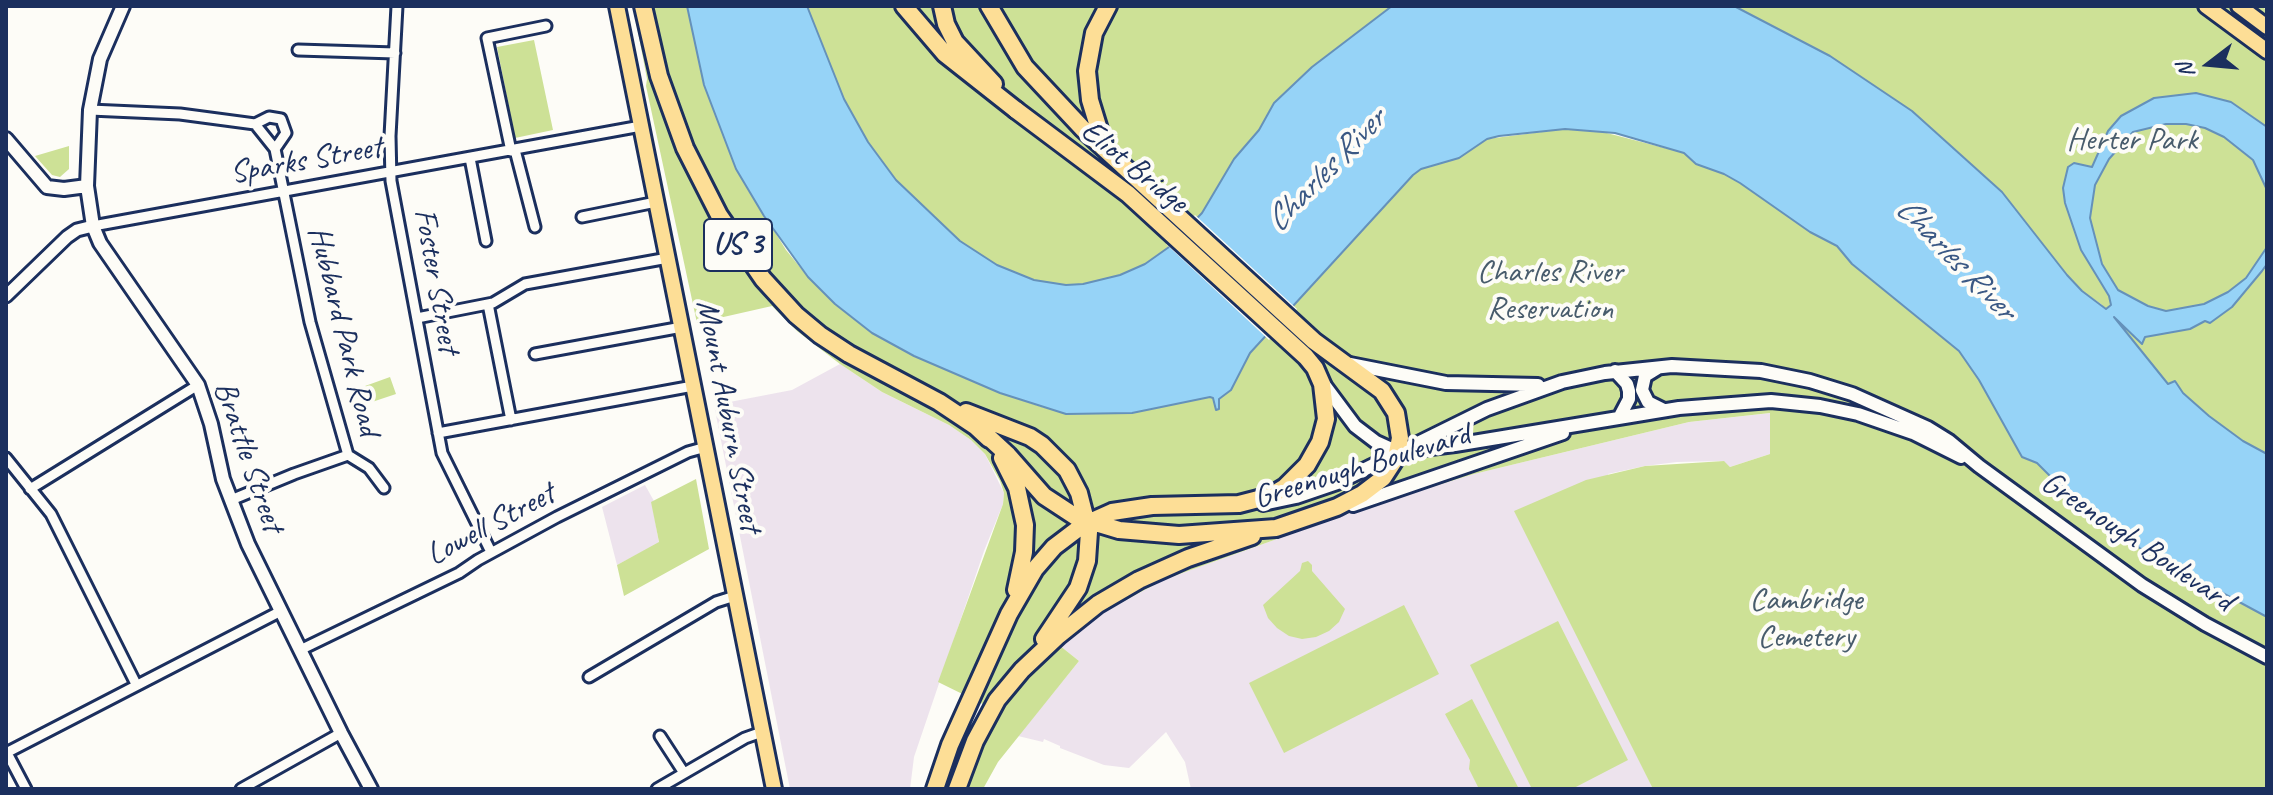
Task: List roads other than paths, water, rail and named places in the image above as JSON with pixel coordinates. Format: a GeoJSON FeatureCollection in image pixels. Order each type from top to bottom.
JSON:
{"type":"FeatureCollection","features":[{"type":"Feature","properties":{"kind":"highway","name":"US 3"},"geometry":{"type":"LineString","coordinates":[[643,6],[659,76],[677,130],[705,190],[752,264],[785,303],[820,335],[939,402],[983,432],[1009,469],[1020,497],[1024,517],[1022,562],[1009,614],[950,745],[935,787]]}},
{"type":"Feature","properties":{"kind":"highway","name":"Eliot Bridge"},"geometry":{"type":"LineString","coordinates":[[904,6],[931,40],[953,61],[1121,189],[1159,210]]}},
{"type":"Feature","properties":{"kind":"highway"},"geometry":{"type":"LineString","coordinates":[[942,6],[955,42],[1016,110]]}},
{"type":"Feature","properties":{"kind":"highway","name":"Eliot Bridge"},"geometry":{"type":"LineString","coordinates":[[989,6],[1025,67],[1159,210],[1304,343],[1321,380]]}},
{"type":"Feature","properties":{"kind":"highway"},"geometry":{"type":"LineString","coordinates":[[1105,151],[1090,100],[1087,71],[1094,33],[1108,6]]}},
{"type":"Feature","properties":{"kind":"highway"},"geometry":{"type":"LineString","coordinates":[[1304,343],[1372,382],[1389,399],[1399,427],[1398,452],[1389,470],[1372,488],[1319,513]]}},
{"type":"Feature","properties":{"kind":"highway"},"geometry":{"type":"LineString","coordinates":[[1009,614],[1041,561],[1087,522],[1131,508],[1247,503],[1270,496],[1291,482],[1318,447],[1325,425],[1325,397],[1321,380]]}},
{"type":"Feature","properties":{"kind":"highway","name":"US 3"},"geometry":{"type":"LineString","coordinates":[[939,402],[1030,437],[1048,449],[1074,480],[1087,522],[1089,553],[1081,582],[1022,670],[992,708],[975,741],[957,789]]}},
{"type":"Feature","properties":{"kind":"highway","name":"Greenough Boulevard"},"geometry":{"type":"LineString","coordinates":[[983,432],[1044,496],[1063,510],[1087,522],[1119,530],[1169,534],[1276,528],[1319,513]]}},
{"type":"Feature","properties":{"kind":"highway"},"geometry":{"type":"LineString","coordinates":[[1022,670],[1082,616],[1126,586],[1188,558],[1276,528]]}},
{"type":"Feature","properties":{"kind":"main road","name":"Brattle Street"},"geometry":{"type":"LineString","coordinates":[[123,6],[100,59],[90,110],[87,186],[93,226],[100,243],[198,385],[231,500],[248,544],[371,789]]}},
{"type":"Feature","properties":{"kind":"main road","name":"Mount Auburn Street"},"geometry":{"type":"LineString","coordinates":[[617,6],[774,789]]}},
{"type":"Feature","properties":{"kind":"main road"},"geometry":{"type":"LineString","coordinates":[[2206,6],[2267,51]]}},
{"type":"Feature","properties":{"kind":"main road"},"geometry":{"type":"LineString","coordinates":[[2239,6],[2267,27]]}},
{"type":"Feature","properties":{"kind":"main road"},"geometry":{"type":"LineString","coordinates":[[6,139],[47,187],[64,189],[87,186]]}},
{"type":"Feature","properties":{"kind":"main road","name":"Greenough Boulevard"},"geometry":{"type":"LineString","coordinates":[[1340,362],[1446,383],[1553,385]]}},
{"type":"Feature","properties":{"kind":"main road"},"geometry":{"type":"LineString","coordinates":[[1661,366],[1645,376],[1642,390],[1650,404],[1664,410]]}},
{"type":"Feature","properties":{"kind":"main road","name":"Greenough Boulevard"},"geometry":{"type":"LineString","coordinates":[[1225,505],[1263,504],[1296,497],[1346,479],[1497,404],[1553,385],[1615,371],[1661,366],[1748,370],[1831,387],[1884,406],[1920,424],[1949,441],[2155,593],[2267,657]]}},
{"type":"Feature","properties":{"kind":"main road"},"geometry":{"type":"LineString","coordinates":[[1615,371],[1627,384],[1629,395],[1619,418]]}},
{"type":"Feature","properties":{"kind":"main road","name":"Greenough Boulevard"},"geometry":{"type":"LineString","coordinates":[[1321,380],[1355,426],[1376,442],[1398,452],[1664,410],[1748,401],[1820,406],[1858,414],[1896,426],[1979,466]]}},
{"type":"Feature","properties":{"kind":"main road","name":"Greenough Boulevard"},"geometry":{"type":"LineString","coordinates":[[1319,513],[1386,495],[1596,422]]}},
{"type":"Feature","properties":{"kind":"street","name":"Foster Street"},"geometry":{"type":"LineString","coordinates":[[397,6],[391,172],[445,463],[491,552]]}},
{"type":"Feature","properties":{"kind":"street"},"geometry":{"type":"LineString","coordinates":[[535,227],[513,151],[487,38],[546,26]]}},
{"type":"Feature","properties":{"kind":"street"},"geometry":{"type":"LineString","coordinates":[[298,50],[395,53]]}},
{"type":"Feature","properties":{"kind":"street"},"geometry":{"type":"LineString","coordinates":[[90,110],[180,114],[255,124],[269,117],[281,119],[286,133],[275,149],[255,124]]}},
{"type":"Feature","properties":{"kind":"street","name":"Sparks Street"},"geometry":{"type":"LineString","coordinates":[[6,296],[77,230],[641,126]]}},
{"type":"Feature","properties":{"kind":"street","name":"Hubbard Park Road"},"geometry":{"type":"LineString","coordinates":[[231,500],[348,455],[310,322],[275,149]]}},
{"type":"Feature","properties":{"kind":"street"},"geometry":{"type":"LineString","coordinates":[[470,158],[486,241]]}},
{"type":"Feature","properties":{"kind":"street"},"geometry":{"type":"LineString","coordinates":[[582,217],[656,202]]}},
{"type":"Feature","properties":{"kind":"street"},"geometry":{"type":"LineString","coordinates":[[417,318],[488,304],[525,284],[668,258]]}},
{"type":"Feature","properties":{"kind":"street"},"geometry":{"type":"LineString","coordinates":[[488,304],[511,420]]}},
{"type":"Feature","properties":{"kind":"street"},"geometry":{"type":"LineString","coordinates":[[535,354],[682,327]]}},
{"type":"Feature","properties":{"kind":"street"},"geometry":{"type":"LineString","coordinates":[[30,489],[198,385]]}},
{"type":"Feature","properties":{"kind":"street"},"geometry":{"type":"LineString","coordinates":[[438,433],[693,386]]}},
{"type":"Feature","properties":{"kind":"street","name":"Lowell Street"},"geometry":{"type":"LineString","coordinates":[[300,650],[451,577],[557,517],[688,452],[706,447]]}},
{"type":"Feature","properties":{"kind":"street"},"geometry":{"type":"LineString","coordinates":[[348,455],[369,468],[384,488]]}},
{"type":"Feature","properties":{"kind":"street"},"geometry":{"type":"LineString","coordinates":[[6,458],[51,514],[136,684]]}},
{"type":"Feature","properties":{"kind":"street"},"geometry":{"type":"LineString","coordinates":[[589,677],[716,602],[735,596]]}},
{"type":"Feature","properties":{"kind":"street"},"geometry":{"type":"LineString","coordinates":[[26,789],[6,752],[281,611]]}},
{"type":"Feature","properties":{"kind":"street"},"geometry":{"type":"LineString","coordinates":[[657,789],[745,738],[762,732]]}},
{"type":"Feature","properties":{"kind":"street"},"geometry":{"type":"LineString","coordinates":[[241,789],[341,733]]}},
{"type":"Feature","properties":{"kind":"street"},"geometry":{"type":"LineString","coordinates":[[660,736],[684,773]]}},
{"type":"Feature","properties":{"kind":"water","name":"Charles River"},"geometry":{"type":"Polygon","coordinates":[[[687,6],[807,6],[844,99],[868,142],[896,180],[960,241],[997,265],[1034,280],[1066,285],[1120,275],[1145,264],[1169,247],[1202,213],[1234,159],[1259,130],[1274,103],[1312,67],[1392,6],[1734,6],[1830,56],[1912,111],[2002,192],[2067,275],[2106,309],[2111,305],[2109,296],[2081,250],[2065,203],[2063,188],[2068,167],[2074,163],[2092,167],[2108,131],[2121,116],[2154,98],[2196,93],[2231,102],[2267,127],[2267,190],[2253,160],[2224,137],[2205,128],[2166,124],[2133,132],[2109,159],[2095,185],[2090,218],[2102,264],[2118,290],[2148,306],[2166,311],[2204,304],[2228,292],[2246,278],[2267,247],[2267,264],[2262,271],[2232,307],[2210,323],[2205,321],[2190,329],[2145,337],[2142,344],[2114,317],[2168,384],[2175,381],[2183,393],[2209,416],[2267,454],[2267,617],[2141,549],[2110,526],[2088,504],[2055,481],[2037,463],[2022,457],[1959,351],[1852,264],[1837,246],[1810,232],[1740,183],[1696,164],[1684,153],[1615,133],[1565,129],[1499,136],[1487,139],[1459,158],[1421,169],[1250,353],[1231,390],[1219,399],[1219,409],[1216,410],[1210,397],[1132,413],[1066,414],[1000,393],[914,356],[872,333],[835,304],[808,277],[764,216],[736,169],[704,85],[687,6]]]}},
{"type":"Feature","properties":{"kind":"park label","name":"Herter Park"},"geometry":{"type":"Point","coordinates":[2132,141]}},
{"type":"Feature","properties":{"kind":"park label","name":"Charles River Reservation"},"geometry":{"type":"Point","coordinates":[1550,292]}},
{"type":"Feature","properties":{"kind":"park label","name":"Cambridge Cemetery"},"geometry":{"type":"Point","coordinates":[1806,620]}}]}
